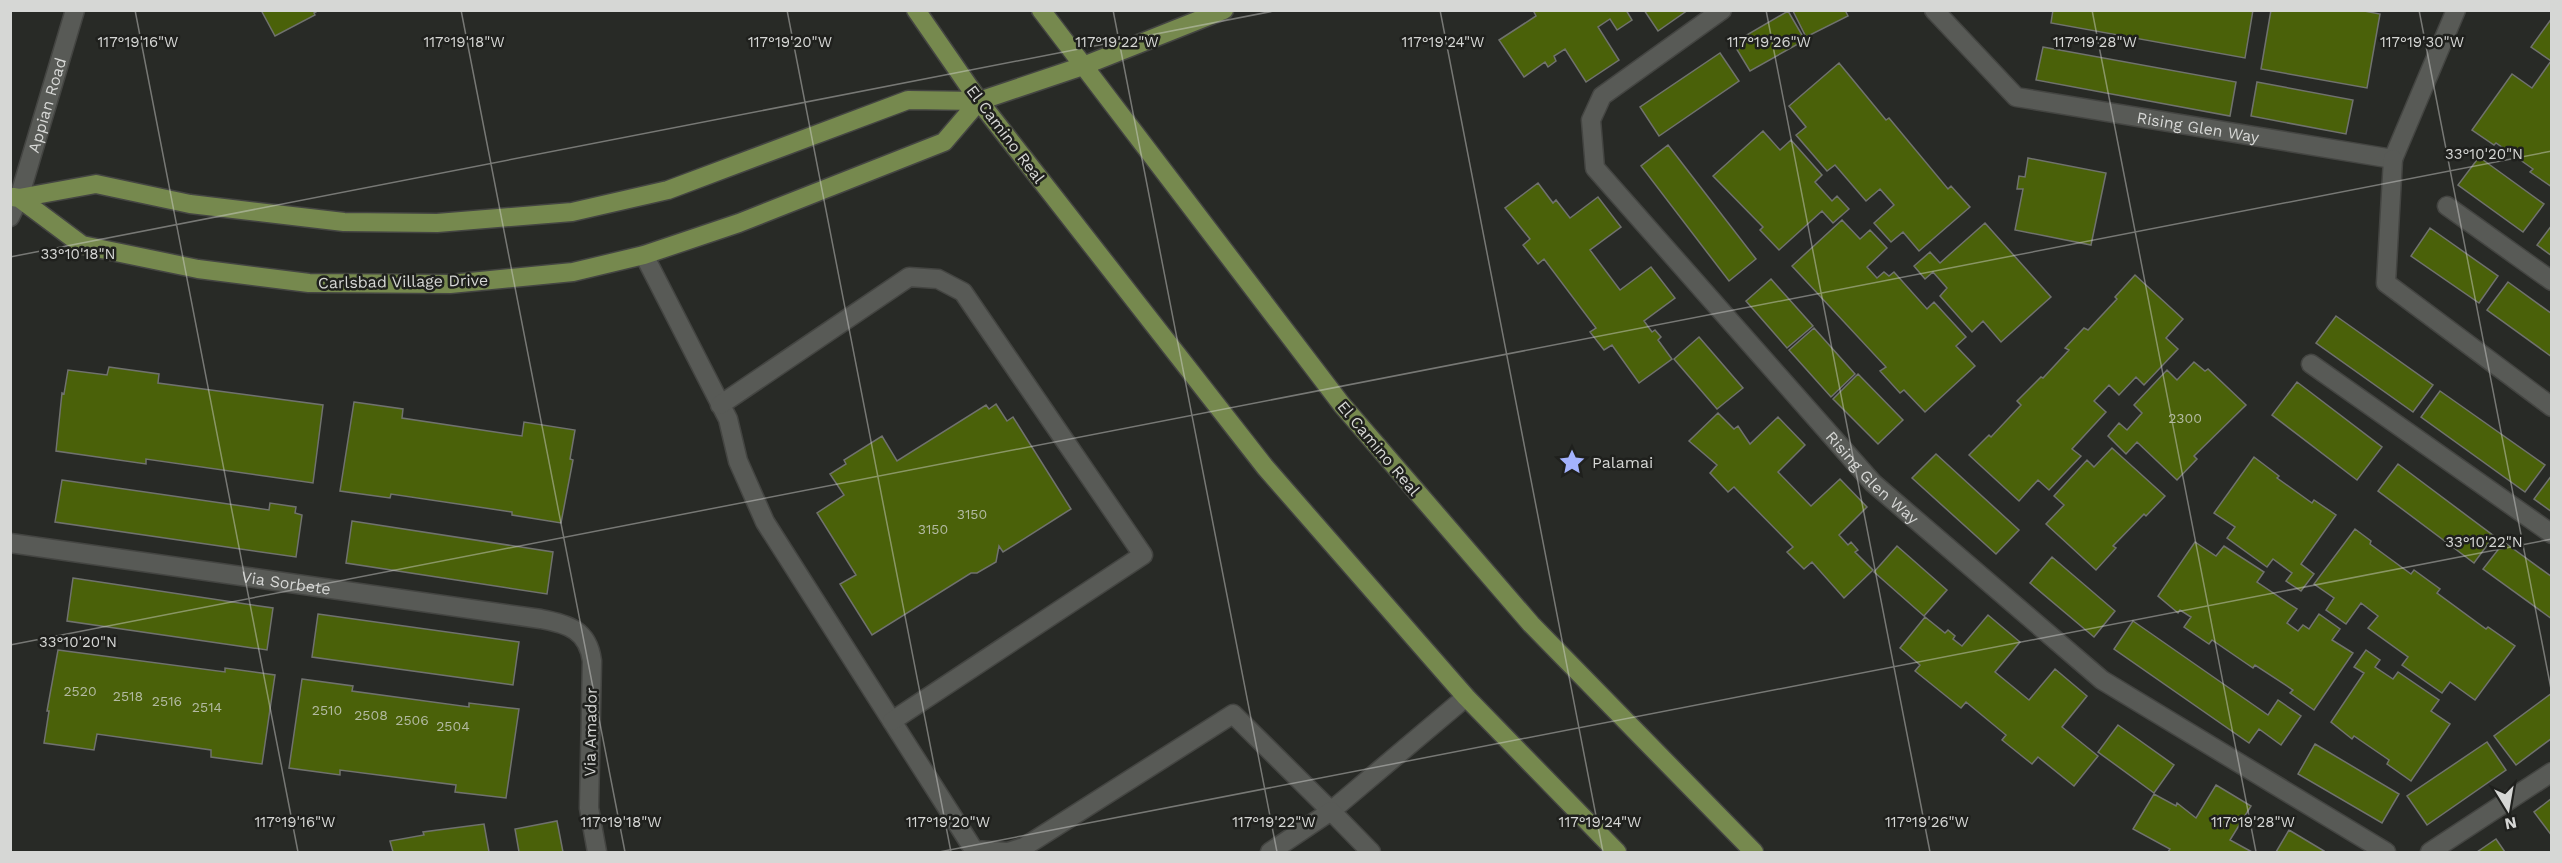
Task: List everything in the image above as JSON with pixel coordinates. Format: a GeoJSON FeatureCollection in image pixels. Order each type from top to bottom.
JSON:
{"type":"FeatureCollection","features":[{"type":"Feature","properties":{"kind":"main road","name":"El Camino Real"},"geometry":{"type":"LineString","coordinates":[[916,10],[979,101],[1265,467],[1466,697],[1617,852]]}},
{"type":"Feature","properties":{"kind":"main road","name":"El Camino Real"},"geometry":{"type":"LineString","coordinates":[[1041,10],[1365,432],[1531,624],[1754,852]]}},
{"type":"Feature","properties":{"kind":"main road"},"geometry":{"type":"LineString","coordinates":[[15,197],[96,184],[190,204],[344,222],[437,222],[572,212],[668,190],[908,100],[979,101],[1083,66],[1224,10]]}},
{"type":"Feature","properties":{"kind":"main road","name":"Carlsbad Village Drive"},"geometry":{"type":"LineString","coordinates":[[15,197],[82,245],[198,269],[309,283],[450,284],[573,272],[644,255],[739,223],[944,142],[979,101]]}},
{"type":"Feature","properties":{"kind":"street","name":"Appian Road"},"geometry":{"type":"LineString","coordinates":[[10,217],[75,10]]}},
{"type":"Feature","properties":{"kind":"street","name":"Rising Glen Way"},"geometry":{"type":"LineString","coordinates":[[1722,10],[1602,96],[1591,120],[1595,168],[1873,483],[2102,680],[2386,852]]}},
{"type":"Feature","properties":{"kind":"street","name":"Rising Glen Way"},"geometry":{"type":"LineString","coordinates":[[1934,10],[2016,97],[2393,159]]}},
{"type":"Feature","properties":{"kind":"street"},"geometry":{"type":"LineString","coordinates":[[2456,10],[2393,159],[2386,283],[2552,407]]}},
{"type":"Feature","properties":{"kind":"street"},"geometry":{"type":"LineString","coordinates":[[2447,206],[2552,281]]}},
{"type":"Feature","properties":{"kind":"street"},"geometry":{"type":"LineString","coordinates":[[644,255],[728,419],[738,461],[765,522],[975,851],[1008,852],[1024,847],[1233,714],[1371,852]]}},
{"type":"Feature","properties":{"kind":"street"},"geometry":{"type":"LineString","coordinates":[[720,405],[909,277],[938,279],[963,292],[1143,555],[892,721]]}},
{"type":"Feature","properties":{"kind":"street"},"geometry":{"type":"LineString","coordinates":[[2311,364],[2552,534]]}},
{"type":"Feature","properties":{"kind":"street","name":"Via Sorbete"},"geometry":{"type":"LineString","coordinates":[[10,543],[563,623]]}},
{"type":"Feature","properties":{"kind":"street","name":"Via Amador"},"geometry":{"type":"LineString","coordinates":[[563,623],[584,637],[590,648],[589,808],[597,852]]}},
{"type":"Feature","properties":{"kind":"street"},"geometry":{"type":"LineString","coordinates":[[1270,852],[1331,811],[1466,697]]}},
{"type":"Feature","properties":{"kind":"street"},"geometry":{"type":"LineString","coordinates":[[2430,852],[2552,772]]}},
{"type":"Feature","properties":{"kind":"building"},"geometry":{"type":"Polygon","coordinates":[[[261,10],[319,10],[314,13],[315,15],[275,36],[261,10]]]}},
{"type":"Feature","properties":{"kind":"building"},"geometry":{"type":"Polygon","coordinates":[[[1533,10],[1626,10],[1632,20],[1617,30],[1610,19],[1598,27],[1619,60],[1586,82],[1565,49],[1554,56],[1556,61],[1548,67],[1545,62],[1524,77],[1499,40],[1536,16],[1533,10]]]}},
{"type":"Feature","properties":{"kind":"building"},"geometry":{"type":"Polygon","coordinates":[[[1644,10],[1688,10],[1658,31],[1644,10]]]}},
{"type":"Feature","properties":{"kind":"building"},"geometry":{"type":"Polygon","coordinates":[[[1845,10],[1848,16],[1806,37],[1793,11],[1845,10]]]}},
{"type":"Feature","properties":{"kind":"building"},"geometry":{"type":"Polygon","coordinates":[[[2053,10],[2253,10],[2245,58],[2051,23],[2053,10]]]}},
{"type":"Feature","properties":{"kind":"building"},"geometry":{"type":"Polygon","coordinates":[[[2271,10],[2359,10],[2380,14],[2367,88],[2261,69],[2271,10]]]}},
{"type":"Feature","properties":{"kind":"building"},"geometry":{"type":"Polygon","coordinates":[[[1788,11],[1805,40],[1750,71],[1733,43],[1788,11]]]}},
{"type":"Feature","properties":{"kind":"building"},"geometry":{"type":"Polygon","coordinates":[[[2552,18],[2552,187],[2530,172],[2533,169],[2496,143],[2494,145],[2472,130],[2512,74],[2532,88],[2551,61],[2531,47],[2552,18]]]}},
{"type":"Feature","properties":{"kind":"building"},"geometry":{"type":"Polygon","coordinates":[[[2043,47],[2236,82],[2230,116],[2036,80],[2043,47]]]}},
{"type":"Feature","properties":{"kind":"building"},"geometry":{"type":"Polygon","coordinates":[[[1720,53],[1739,81],[1659,136],[1640,107],[1720,53]]]}},
{"type":"Feature","properties":{"kind":"building"},"geometry":{"type":"Polygon","coordinates":[[[1839,63],[1886,120],[1889,118],[1948,189],[1951,186],[1970,207],[1919,251],[1903,232],[1891,242],[1874,223],[1894,205],[1880,189],[1866,201],[1835,165],[1827,171],[1796,135],[1806,127],[1789,106],[1839,63]]]}},
{"type":"Feature","properties":{"kind":"building"},"geometry":{"type":"Polygon","coordinates":[[[2257,82],[2353,100],[2346,134],[2251,116],[2257,82]]]}},
{"type":"Feature","properties":{"kind":"building"},"geometry":{"type":"Polygon","coordinates":[[[1763,131],[1780,150],[1791,140],[1822,175],[1815,182],[1832,201],[1837,196],[1849,209],[1833,223],[1822,211],[1779,250],[1760,230],[1763,227],[1713,176],[1763,131]]]}},
{"type":"Feature","properties":{"kind":"building"},"geometry":{"type":"Polygon","coordinates":[[[1668,145],[1756,259],[1729,281],[1641,166],[1668,145]]]}},
{"type":"Feature","properties":{"kind":"building"},"geometry":{"type":"Polygon","coordinates":[[[2479,157],[2544,204],[2523,232],[2458,185],[2479,157]]]}},
{"type":"Feature","properties":{"kind":"building"},"geometry":{"type":"Polygon","coordinates":[[[2028,158],[2106,173],[2091,245],[2015,230],[2023,189],[2017,189],[2019,176],[2025,177],[2028,158]]]}},
{"type":"Feature","properties":{"kind":"building"},"geometry":{"type":"Polygon","coordinates":[[[1538,183],[1553,203],[1556,200],[1570,218],[1598,197],[1621,227],[1590,250],[1620,290],[1651,267],[1675,298],[1644,321],[1652,332],[1655,330],[1661,337],[1658,340],[1672,359],[1639,383],[1612,345],[1604,350],[1590,332],[1596,328],[1544,259],[1538,264],[1523,245],[1530,239],[1505,208],[1538,183]]]}},
{"type":"Feature","properties":{"kind":"building"},"geometry":{"type":"Polygon","coordinates":[[[1842,220],[1860,239],[1870,230],[1887,248],[1867,267],[1877,278],[1884,272],[1889,276],[1894,272],[1927,309],[1934,302],[1966,337],[1956,346],[1975,366],[1925,412],[1904,390],[1900,393],[1880,371],[1886,367],[1792,266],[1842,220]]]}},
{"type":"Feature","properties":{"kind":"building"},"geometry":{"type":"Polygon","coordinates":[[[1985,223],[2051,297],[2001,342],[1983,321],[1972,332],[1940,296],[1947,288],[1933,272],[1925,279],[1914,266],[1930,252],[1940,263],[1985,223]]]}},
{"type":"Feature","properties":{"kind":"building"},"geometry":{"type":"Polygon","coordinates":[[[2552,225],[2552,256],[2537,245],[2552,225]]]}},
{"type":"Feature","properties":{"kind":"building"},"geometry":{"type":"Polygon","coordinates":[[[2430,228],[2498,276],[2479,303],[2411,256],[2430,228]]]}},
{"type":"Feature","properties":{"kind":"building"},"geometry":{"type":"Polygon","coordinates":[[[2135,275],[2183,319],[2166,338],[2178,349],[2144,385],[2136,377],[2119,395],[2109,385],[2094,401],[2106,412],[2072,449],[2081,456],[2049,490],[2038,480],[2019,501],[1969,455],[1989,435],[1991,437],[2021,405],[2017,401],[2069,350],[2065,348],[2084,328],[2088,330],[2117,299],[2115,297],[2135,275]]]}},
{"type":"Feature","properties":{"kind":"building"},"geometry":{"type":"Polygon","coordinates":[[[1771,279],[1813,326],[1787,348],[1746,301],[1771,279]]]}},
{"type":"Feature","properties":{"kind":"building"},"geometry":{"type":"Polygon","coordinates":[[[2508,282],[2552,314],[2552,357],[2487,310],[2508,282]]]}},
{"type":"Feature","properties":{"kind":"building"},"geometry":{"type":"Polygon","coordinates":[[[2336,316],[2433,385],[2413,412],[2316,343],[2336,316]]]}},
{"type":"Feature","properties":{"kind":"building"},"geometry":{"type":"Polygon","coordinates":[[[1814,328],[1855,374],[1831,397],[1789,350],[1814,328]]]}},
{"type":"Feature","properties":{"kind":"building"},"geometry":{"type":"Polygon","coordinates":[[[1699,337],[1743,388],[1717,409],[1674,359],[1699,337]]]}},
{"type":"Feature","properties":{"kind":"building"},"geometry":{"type":"Polygon","coordinates":[[[2194,362],[2205,371],[2208,369],[2246,405],[2194,456],[2197,459],[2177,480],[2137,442],[2126,454],[2108,436],[2119,423],[2127,430],[2142,413],[2134,405],[2167,370],[2177,380],[2194,362]]]}},
{"type":"Feature","properties":{"kind":"building"},"geometry":{"type":"Polygon","coordinates":[[[109,367],[159,374],[158,383],[323,405],[313,483],[146,459],[146,464],[56,451],[62,393],[64,394],[68,370],[107,375],[109,367]]]}},
{"type":"Feature","properties":{"kind":"building"},"geometry":{"type":"Polygon","coordinates":[[[1858,374],[1903,420],[1878,444],[1833,399],[1858,374]]]}},
{"type":"Feature","properties":{"kind":"building"},"geometry":{"type":"Polygon","coordinates":[[[2297,382],[2382,447],[2357,480],[2272,415],[2297,382]]]}},
{"type":"Feature","properties":{"kind":"building"},"geometry":{"type":"Polygon","coordinates":[[[2440,391],[2545,465],[2525,492],[2421,417],[2440,391]]]}},
{"type":"Feature","properties":{"kind":"building"},"geometry":{"type":"Polygon","coordinates":[[[354,402],[403,409],[402,418],[522,436],[524,422],[575,430],[570,459],[573,460],[561,523],[512,515],[512,512],[391,494],[390,498],[340,491],[354,402]]]}},
{"type":"Feature","properties":{"kind":"building"},"geometry":{"type":"Polygon","coordinates":[[[996,404],[1007,421],[1013,417],[1071,509],[1003,552],[999,546],[996,562],[977,573],[971,573],[872,635],[840,584],[856,575],[817,513],[844,495],[830,474],[846,464],[844,460],[882,436],[897,461],[986,405],[989,409],[996,404]]]}},
{"type":"Feature","properties":{"kind":"building"},"geometry":{"type":"Polygon","coordinates":[[[1718,413],[1734,429],[1738,426],[1750,444],[1778,417],[1805,445],[1778,472],[1811,506],[1840,479],[1867,507],[1839,535],[1848,545],[1851,542],[1858,550],[1855,552],[1873,570],[1844,598],[1812,562],[1804,569],[1787,552],[1793,547],[1734,487],[1728,492],[1710,473],[1717,465],[1689,441],[1718,413]]]}},
{"type":"Feature","properties":{"kind":"building"},"geometry":{"type":"Polygon","coordinates":[[[2112,448],[2165,496],[2113,546],[2116,548],[2096,570],[2046,524],[2064,505],[2054,496],[2087,460],[2094,467],[2112,448]]]}},
{"type":"Feature","properties":{"kind":"building"},"geometry":{"type":"Polygon","coordinates":[[[1936,454],[2019,530],[1996,554],[1912,478],[1936,454]]]}},
{"type":"Feature","properties":{"kind":"building"},"geometry":{"type":"Polygon","coordinates":[[[2254,457],[2279,476],[2277,478],[2312,503],[2314,500],[2336,515],[2301,564],[2314,574],[2301,591],[2286,581],[2292,573],[2273,559],[2267,567],[2227,538],[2235,527],[2214,513],[2254,457]]]}},
{"type":"Feature","properties":{"kind":"building"},"geometry":{"type":"Polygon","coordinates":[[[2398,464],[2494,536],[2474,563],[2378,491],[2398,464]]]}},
{"type":"Feature","properties":{"kind":"building"},"geometry":{"type":"Polygon","coordinates":[[[2552,475],[2552,512],[2534,499],[2552,475]]]}},
{"type":"Feature","properties":{"kind":"building"},"geometry":{"type":"Polygon","coordinates":[[[62,480],[269,510],[270,503],[296,507],[295,513],[302,515],[296,557],[55,522],[62,480]]]}},
{"type":"Feature","properties":{"kind":"building"},"geometry":{"type":"Polygon","coordinates":[[[352,521],[553,552],[547,594],[346,563],[352,521]]]}},
{"type":"Feature","properties":{"kind":"building"},"geometry":{"type":"Polygon","coordinates":[[[2355,529],[2371,541],[2370,544],[2411,574],[2414,570],[2440,589],[2437,593],[2486,629],[2488,627],[2515,646],[2475,700],[2450,682],[2442,693],[2402,665],[2408,657],[2368,628],[2378,616],[2361,603],[2346,624],[2326,610],[2334,598],[2314,584],[2355,529]]]}},
{"type":"Feature","properties":{"kind":"building"},"geometry":{"type":"Polygon","coordinates":[[[2195,542],[2216,556],[2224,546],[2264,572],[2257,582],[2297,609],[2287,623],[2298,631],[2303,625],[2309,629],[2319,614],[2340,629],[2332,640],[2353,653],[2314,710],[2290,693],[2293,690],[2255,665],[2253,668],[2212,640],[2209,644],[2184,627],[2191,617],[2180,610],[2178,613],[2158,596],[2195,542]]]}},
{"type":"Feature","properties":{"kind":"building"},"geometry":{"type":"Polygon","coordinates":[[[2504,542],[2552,577],[2552,619],[2483,569],[2504,542]]]}},
{"type":"Feature","properties":{"kind":"building"},"geometry":{"type":"Polygon","coordinates":[[[1897,546],[1947,590],[1924,616],[1874,572],[1897,546]]]}},
{"type":"Feature","properties":{"kind":"building"},"geometry":{"type":"Polygon","coordinates":[[[2052,557],[2115,611],[2094,637],[2030,583],[2052,557]]]}},
{"type":"Feature","properties":{"kind":"building"},"geometry":{"type":"Polygon","coordinates":[[[73,578],[273,608],[267,650],[67,621],[73,578]]]}},
{"type":"Feature","properties":{"kind":"building"},"geometry":{"type":"Polygon","coordinates":[[[318,614],[519,642],[513,685],[312,657],[318,614]]]}},
{"type":"Feature","properties":{"kind":"building"},"geometry":{"type":"Polygon","coordinates":[[[1988,615],[2020,642],[1995,672],[2029,700],[2055,669],[2087,696],[2062,727],[2098,756],[2074,786],[2038,757],[2032,764],[2002,740],[2006,735],[1966,702],[1961,708],[1915,671],[1920,665],[1900,648],[1925,617],[1945,633],[1948,630],[1955,636],[1953,639],[1962,646],[1988,615]]]}},
{"type":"Feature","properties":{"kind":"building"},"geometry":{"type":"Polygon","coordinates":[[[2133,621],[2268,715],[2278,700],[2301,716],[2281,745],[2259,729],[2249,743],[2114,649],[2133,621]]]}},
{"type":"Feature","properties":{"kind":"building"},"geometry":{"type":"Polygon","coordinates":[[[58,650],[225,672],[225,668],[275,675],[262,764],[211,757],[211,750],[97,734],[94,750],[44,743],[58,650]]]}},
{"type":"Feature","properties":{"kind":"building"},"geometry":{"type":"Polygon","coordinates":[[[2366,650],[2380,660],[2375,667],[2393,679],[2398,672],[2439,700],[2431,711],[2450,724],[2411,781],[2387,764],[2389,760],[2354,736],[2352,739],[2331,722],[2364,673],[2354,667],[2366,650]]]}},
{"type":"Feature","properties":{"kind":"building"},"geometry":{"type":"Polygon","coordinates":[[[302,679],[353,686],[352,691],[469,707],[469,703],[519,709],[506,798],[455,792],[456,785],[340,770],[340,775],[289,768],[302,679]]]}},
{"type":"Feature","properties":{"kind":"building"},"geometry":{"type":"Polygon","coordinates":[[[2552,693],[2552,738],[2516,765],[2494,736],[2552,693]]]}},
{"type":"Feature","properties":{"kind":"building"},"geometry":{"type":"Polygon","coordinates":[[[2118,725],[2174,765],[2154,793],[2098,752],[2118,725]]]}},
{"type":"Feature","properties":{"kind":"building"},"geometry":{"type":"Polygon","coordinates":[[[2487,742],[2506,770],[2427,825],[2407,796],[2487,742]]]}},
{"type":"Feature","properties":{"kind":"building"},"geometry":{"type":"Polygon","coordinates":[[[2315,744],[2399,794],[2382,823],[2298,774],[2315,744]]]}},
{"type":"Feature","properties":{"kind":"building"},"geometry":{"type":"Polygon","coordinates":[[[2216,785],[2251,806],[2230,840],[2252,852],[2168,852],[2170,849],[2133,829],[2154,794],[2176,806],[2177,803],[2196,818],[2216,785]]]}},
{"type":"Feature","properties":{"kind":"building"},"geometry":{"type":"Polygon","coordinates":[[[2552,798],[2552,836],[2534,812],[2552,798]]]}},
{"type":"Feature","properties":{"kind":"building"},"geometry":{"type":"Polygon","coordinates":[[[557,821],[563,852],[519,852],[515,829],[557,821]]]}},
{"type":"Feature","properties":{"kind":"building"},"geometry":{"type":"Polygon","coordinates":[[[484,824],[489,852],[393,852],[390,841],[424,835],[423,832],[484,824]]]}},
{"type":"Feature","properties":{"kind":"building"},"geometry":{"type":"Polygon","coordinates":[[[2289,830],[2324,851],[2276,852],[2289,830]]]}},
{"type":"Feature","properties":{"kind":"building"},"geometry":{"type":"Polygon","coordinates":[[[2496,839],[2505,852],[2477,852],[2496,839]]]}},
{"type":"Feature","properties":{"kind":"place","name":"Palamai"},"geometry":{"type":"Point","coordinates":[1572,462]}}]}
